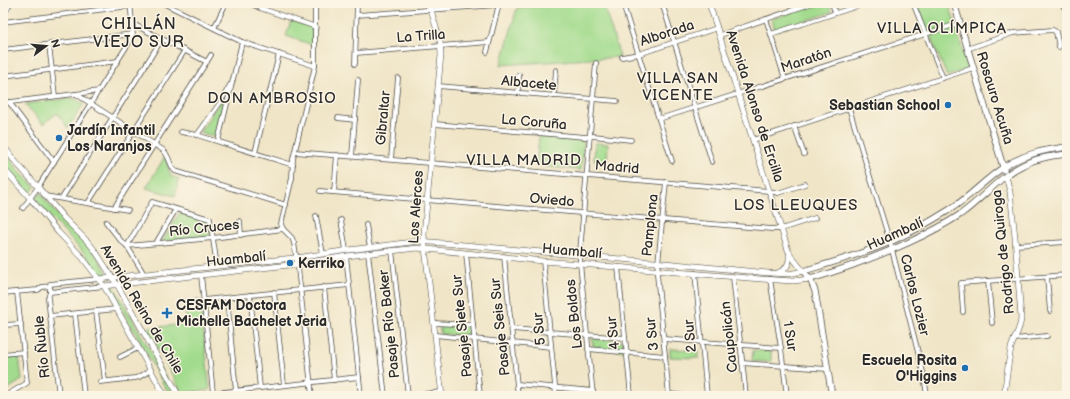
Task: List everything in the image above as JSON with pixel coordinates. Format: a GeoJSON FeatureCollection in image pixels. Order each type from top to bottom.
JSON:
{"type":"FeatureCollection","features":[{"type":"Feature","properties":{"kind":"main road","name":"Rosauro Acuña"},"geometry":{"type":"LineString","coordinates":[[954,3],[1006,176]]}},
{"type":"Feature","properties":{"kind":"main road","name":"Huambalí"},"geometry":{"type":"LineString","coordinates":[[803,271],[841,260],[890,242],[924,225],[955,206],[1003,168],[1016,160],[1041,151],[1067,147]]}},
{"type":"Feature","properties":{"kind":"main road","name":"Huambalí"},"geometry":{"type":"LineString","coordinates":[[810,279],[892,250],[938,227],[961,214],[1019,166],[1028,162],[1067,154]]}},
{"type":"Feature","properties":{"kind":"main road","name":"Avenida Alonso de Ercilla"},"geometry":{"type":"LineString","coordinates":[[803,271],[810,279],[815,292],[832,396]]}},
{"type":"Feature","properties":{"kind":"street"},"geometry":{"type":"LineString","coordinates":[[3,16],[10,3]]}},
{"type":"Feature","properties":{"kind":"street"},"geometry":{"type":"LineString","coordinates":[[3,22],[142,3]]}},
{"type":"Feature","properties":{"kind":"street"},"geometry":{"type":"LineString","coordinates":[[163,3],[242,42],[315,66]]}},
{"type":"Feature","properties":{"kind":"street"},"geometry":{"type":"LineString","coordinates":[[214,28],[226,3]]}},
{"type":"Feature","properties":{"kind":"street"},"geometry":{"type":"LineString","coordinates":[[250,3],[260,8],[316,26]]}},
{"type":"Feature","properties":{"kind":"street"},"geometry":{"type":"LineString","coordinates":[[312,396],[297,258],[293,239],[283,229],[281,224],[292,178],[295,152],[315,66],[315,3]]}},
{"type":"Feature","properties":{"kind":"street"},"geometry":{"type":"LineString","coordinates":[[355,64],[357,3]]}},
{"type":"Feature","properties":{"kind":"street","name":"Los Alerces"},"geometry":{"type":"LineString","coordinates":[[429,3],[441,46],[424,242],[442,394]]}},
{"type":"Feature","properties":{"kind":"street"},"geometry":{"type":"LineString","coordinates":[[662,3],[712,162]]}},
{"type":"Feature","properties":{"kind":"street","name":"Avenida Alonso de Ercilla"},"geometry":{"type":"LineString","coordinates":[[709,3],[788,250],[803,271]]}},
{"type":"Feature","properties":{"kind":"street"},"geometry":{"type":"LineString","coordinates":[[720,35],[814,3]]}},
{"type":"Feature","properties":{"kind":"street"},"geometry":{"type":"LineString","coordinates":[[832,3],[835,13]]}},
{"type":"Feature","properties":{"kind":"street"},"geometry":{"type":"LineString","coordinates":[[771,34],[867,3]]}},
{"type":"Feature","properties":{"kind":"street"},"geometry":{"type":"LineString","coordinates":[[913,3],[943,78]]}},
{"type":"Feature","properties":{"kind":"street"},"geometry":{"type":"LineString","coordinates":[[1062,3],[1066,11]]}},
{"type":"Feature","properties":{"kind":"street"},"geometry":{"type":"LineString","coordinates":[[23,208],[38,187],[130,41],[133,34],[133,24],[130,4]]}},
{"type":"Feature","properties":{"kind":"street"},"geometry":{"type":"LineString","coordinates":[[357,15],[499,4],[486,52]]}},
{"type":"Feature","properties":{"kind":"street"},"geometry":{"type":"LineString","coordinates":[[625,11],[672,161]]}},
{"type":"Feature","properties":{"kind":"street"},"geometry":{"type":"LineString","coordinates":[[766,19],[785,79]]}},
{"type":"Feature","properties":{"kind":"street","name":"Maratón"},"geometry":{"type":"LineString","coordinates":[[659,119],[960,23]]}},
{"type":"Feature","properties":{"kind":"street"},"geometry":{"type":"LineString","coordinates":[[133,24],[207,62]]}},
{"type":"Feature","properties":{"kind":"street","name":"Alborada"},"geometry":{"type":"LineString","coordinates":[[622,57],[638,54],[717,28]]}},
{"type":"Feature","properties":{"kind":"street"},"geometry":{"type":"LineString","coordinates":[[967,49],[1013,32],[1054,30],[1056,32],[1059,47]]}},
{"type":"Feature","properties":{"kind":"street"},"geometry":{"type":"LineString","coordinates":[[3,50],[133,34]]}},
{"type":"Feature","properties":{"kind":"street"},"geometry":{"type":"LineString","coordinates":[[62,198],[162,39]]}},
{"type":"Feature","properties":{"kind":"street"},"geometry":{"type":"LineString","coordinates":[[218,141],[242,42]]}},
{"type":"Feature","properties":{"kind":"street","name":"La Trilla"},"geometry":{"type":"LineString","coordinates":[[356,53],[489,42]]}},
{"type":"Feature","properties":{"kind":"street"},"geometry":{"type":"LineString","coordinates":[[49,45],[55,96]]}},
{"type":"Feature","properties":{"kind":"street"},"geometry":{"type":"LineString","coordinates":[[88,203],[184,50]]}},
{"type":"Feature","properties":{"kind":"street"},"geometry":{"type":"LineString","coordinates":[[114,208],[211,54]]}},
{"type":"Feature","properties":{"kind":"street"},"geometry":{"type":"LineString","coordinates":[[255,153],[279,54]]}},
{"type":"Feature","properties":{"kind":"street"},"geometry":{"type":"LineString","coordinates":[[3,76],[118,61]]}},
{"type":"Feature","properties":{"kind":"street","name":"Los Boldos"},"geometry":{"type":"LineString","coordinates":[[593,396],[580,255],[596,63]]}},
{"type":"Feature","properties":{"kind":"street"},"geometry":{"type":"LineString","coordinates":[[753,140],[973,68]]}},
{"type":"Feature","properties":{"kind":"street"},"geometry":{"type":"LineString","coordinates":[[554,96],[556,70]]}},
{"type":"Feature","properties":{"kind":"street"},"geometry":{"type":"LineString","coordinates":[[518,93],[519,75]]}},
{"type":"Feature","properties":{"kind":"street","name":"Gibraltar"},"geometry":{"type":"LineString","coordinates":[[391,159],[398,78]]}},
{"type":"Feature","properties":{"kind":"street"},"geometry":{"type":"LineString","coordinates":[[352,156],[358,80]]}},
{"type":"Feature","properties":{"kind":"street"},"geometry":{"type":"LineString","coordinates":[[197,135],[220,103],[232,82]]}},
{"type":"Feature","properties":{"kind":"street","name":"Albacete"},"geometry":{"type":"LineString","coordinates":[[438,86],[617,102]]}},
{"type":"Feature","properties":{"kind":"street"},"geometry":{"type":"LineString","coordinates":[[3,103],[98,91]]}},
{"type":"Feature","properties":{"kind":"street"},"geometry":{"type":"LineString","coordinates":[[76,94],[163,150],[167,154],[175,171],[286,205]]}},
{"type":"Feature","properties":{"kind":"street"},"geometry":{"type":"LineString","coordinates":[[9,102],[54,162]]}},
{"type":"Feature","properties":{"kind":"street","name":"Carlos Lozier"},"geometry":{"type":"LineString","coordinates":[[849,108],[890,242],[924,376],[927,396]]}},
{"type":"Feature","properties":{"kind":"street"},"geometry":{"type":"LineString","coordinates":[[338,118],[355,120]]}},
{"type":"Feature","properties":{"kind":"street","name":"La Coruña"},"geometry":{"type":"LineString","coordinates":[[434,124],[631,140]]}},
{"type":"Feature","properties":{"kind":"street"},"geometry":{"type":"LineString","coordinates":[[794,126],[804,154]]}},
{"type":"Feature","properties":{"kind":"street"},"geometry":{"type":"LineString","coordinates":[[181,132],[218,141],[293,165]]}},
{"type":"Feature","properties":{"kind":"street","name":"Avenida Reino de Chile"},"geometry":{"type":"LineString","coordinates":[[3,145],[13,159],[64,218],[93,248],[113,277],[179,396]]}},
{"type":"Feature","properties":{"kind":"street","name":"Madrid"},"geometry":{"type":"LineString","coordinates":[[295,152],[666,182],[778,193],[805,184]]}},
{"type":"Feature","properties":{"kind":"street"},"geometry":{"type":"LineString","coordinates":[[334,192],[337,155]]}},
{"type":"Feature","properties":{"kind":"street","name":"Avenida Reino de Chile"},"geometry":{"type":"LineString","coordinates":[[3,168],[58,232],[82,257],[104,286],[165,396]]}},
{"type":"Feature","properties":{"kind":"street","name":"Rodrigo de Quiroga"},"geometry":{"type":"LineString","coordinates":[[1004,396],[1007,370],[1014,339],[1021,323],[1016,246],[1010,192],[1006,176]]}},
{"type":"Feature","properties":{"kind":"street","name":"Pamplona"},"geometry":{"type":"LineString","coordinates":[[657,270],[666,182]]}},
{"type":"Feature","properties":{"kind":"street","name":"Oviedo"},"geometry":{"type":"LineString","coordinates":[[320,191],[781,229]]}},
{"type":"Feature","properties":{"kind":"street"},"geometry":{"type":"LineString","coordinates":[[45,196],[128,210]]}},
{"type":"Feature","properties":{"kind":"street"},"geometry":{"type":"LineString","coordinates":[[127,246],[152,202],[210,219],[217,266]]}},
{"type":"Feature","properties":{"kind":"street"},"geometry":{"type":"LineString","coordinates":[[156,244],[176,209]]}},
{"type":"Feature","properties":{"kind":"street"},"geometry":{"type":"LineString","coordinates":[[316,216],[322,254]]}},
{"type":"Feature","properties":{"kind":"street"},"geometry":{"type":"LineString","coordinates":[[781,229],[815,218]]}},
{"type":"Feature","properties":{"kind":"street"},"geometry":{"type":"LineString","coordinates":[[341,220],[346,250]]}},
{"type":"Feature","properties":{"kind":"street"},"geometry":{"type":"LineString","coordinates":[[240,221],[241,235]]}},
{"type":"Feature","properties":{"kind":"street"},"geometry":{"type":"LineString","coordinates":[[106,222],[121,241],[127,246],[144,274]]}},
{"type":"Feature","properties":{"kind":"street"},"geometry":{"type":"LineString","coordinates":[[366,225],[370,248]]}},
{"type":"Feature","properties":{"kind":"street","name":"Río Cruces"},"geometry":{"type":"LineString","coordinates":[[127,246],[214,238],[283,229]]}},
{"type":"Feature","properties":{"kind":"street","name":"Huambalí"},"geometry":{"type":"LineString","coordinates":[[99,279],[297,258],[346,250],[413,242],[580,255],[774,274],[789,274],[803,271]]}},
{"type":"Feature","properties":{"kind":"street"},"geometry":{"type":"LineString","coordinates":[[1016,246],[1067,242]]}},
{"type":"Feature","properties":{"kind":"street","name":"Huambalí"},"geometry":{"type":"LineString","coordinates":[[49,294],[116,284],[298,264],[409,248],[425,248],[543,261],[792,281],[810,279]]}},
{"type":"Feature","properties":{"kind":"street","name":"Pasaje Río Baker"},"geometry":{"type":"LineString","coordinates":[[392,250],[407,396]]}},
{"type":"Feature","properties":{"kind":"street"},"geometry":{"type":"LineString","coordinates":[[774,274],[784,270],[788,265],[790,259],[788,250]]}},
{"type":"Feature","properties":{"kind":"street"},"geometry":{"type":"LineString","coordinates":[[368,253],[384,396]]}},
{"type":"Feature","properties":{"kind":"street","name":"Pasaje Siete Sur"},"geometry":{"type":"LineString","coordinates":[[466,253],[480,396]]}},
{"type":"Feature","properties":{"kind":"street"},"geometry":{"type":"LineString","coordinates":[[346,256],[361,396]]}},
{"type":"Feature","properties":{"kind":"street","name":"Pasaje Seis Sur"},"geometry":{"type":"LineString","coordinates":[[504,256],[518,396]]}},
{"type":"Feature","properties":{"kind":"street","name":"5 Sur"},"geometry":{"type":"LineString","coordinates":[[543,261],[556,396]]}},
{"type":"Feature","properties":{"kind":"street","name":"4 Sur"},"geometry":{"type":"LineString","coordinates":[[618,267],[631,396]]}},
{"type":"Feature","properties":{"kind":"street","name":"3 Sur"},"geometry":{"type":"LineString","coordinates":[[657,270],[669,395]]}},
{"type":"Feature","properties":{"kind":"street","name":"2 Sur"},"geometry":{"type":"LineString","coordinates":[[695,273],[707,396]]}},
{"type":"Feature","properties":{"kind":"street"},"geometry":{"type":"LineString","coordinates":[[201,275],[213,393]]}},
{"type":"Feature","properties":{"kind":"street"},"geometry":{"type":"LineString","coordinates":[[963,312],[961,284],[1067,275]]}},
{"type":"Feature","properties":{"kind":"street","name":"Caupolicán"},"geometry":{"type":"LineString","coordinates":[[733,276],[746,396]]}},
{"type":"Feature","properties":{"kind":"street"},"geometry":{"type":"LineString","coordinates":[[1047,277],[1050,311]]}},
{"type":"Feature","properties":{"kind":"street"},"geometry":{"type":"LineString","coordinates":[[3,293],[38,290],[42,287],[50,286],[50,284],[99,279]]}},
{"type":"Feature","properties":{"kind":"street","name":"1 Sur"},"geometry":{"type":"LineString","coordinates":[[770,279],[787,396]]}},
{"type":"Feature","properties":{"kind":"street"},"geometry":{"type":"LineString","coordinates":[[988,281],[992,323]]}},
{"type":"Feature","properties":{"kind":"street"},"geometry":{"type":"LineString","coordinates":[[204,300],[349,284]]}},
{"type":"Feature","properties":{"kind":"street","name":"Río Ñuble"},"geometry":{"type":"LineString","coordinates":[[50,286],[50,316],[59,396]]}},
{"type":"Feature","properties":{"kind":"street"},"geometry":{"type":"LineString","coordinates":[[324,287],[334,380]]}},
{"type":"Feature","properties":{"kind":"street"},"geometry":{"type":"LineString","coordinates":[[5,396],[27,383],[17,292]]}},
{"type":"Feature","properties":{"kind":"street"},"geometry":{"type":"LineString","coordinates":[[274,292],[284,385]]}},
{"type":"Feature","properties":{"kind":"street"},"geometry":{"type":"LineString","coordinates":[[250,295],[260,388]]}},
{"type":"Feature","properties":{"kind":"street"},"geometry":{"type":"LineString","coordinates":[[226,298],[236,391]]}},
{"type":"Feature","properties":{"kind":"street"},"geometry":{"type":"LineString","coordinates":[[50,316],[116,309]]}},
{"type":"Feature","properties":{"kind":"street"},"geometry":{"type":"LineString","coordinates":[[96,311],[103,382],[138,377],[151,370]]}},
{"type":"Feature","properties":{"kind":"street"},"geometry":{"type":"LineString","coordinates":[[75,314],[84,396]]}},
{"type":"Feature","properties":{"kind":"street"},"geometry":{"type":"LineString","coordinates":[[434,323],[473,325]]}},
{"type":"Feature","properties":{"kind":"street"},"geometry":{"type":"LineString","coordinates":[[3,325],[21,324]]}},
{"type":"Feature","properties":{"kind":"street"},"geometry":{"type":"LineString","coordinates":[[512,329],[625,338]]}},
{"type":"Feature","properties":{"kind":"street"},"geometry":{"type":"LineString","coordinates":[[435,336],[551,347]]}},
{"type":"Feature","properties":{"kind":"street"},"geometry":{"type":"LineString","coordinates":[[1014,339],[1047,336]]}},
{"type":"Feature","properties":{"kind":"street"},"geometry":{"type":"LineString","coordinates":[[664,339],[781,348]]}},
{"type":"Feature","properties":{"kind":"street"},"geometry":{"type":"LineString","coordinates":[[120,357],[138,348]]}},
{"type":"Feature","properties":{"kind":"street"},"geometry":{"type":"LineString","coordinates":[[588,349],[665,356]]}},
{"type":"Feature","properties":{"kind":"street"},"geometry":{"type":"LineString","coordinates":[[3,354],[24,352]]}},
{"type":"Feature","properties":{"kind":"street"},"geometry":{"type":"LineString","coordinates":[[742,363],[827,368]]}},
{"type":"Feature","properties":{"kind":"street"},"geometry":{"type":"LineString","coordinates":[[188,396],[359,377]]}},
{"type":"Feature","properties":{"kind":"street"},"geometry":{"type":"LineString","coordinates":[[517,384],[593,391]]}},
{"type":"Feature","properties":{"kind":"street"},"geometry":{"type":"LineString","coordinates":[[407,396],[442,394]]}},
{"type":"Feature","properties":{"kind":"street"},"geometry":{"type":"LineString","coordinates":[[669,395],[686,396]]}},
{"type":"Feature","properties":{"kind":"green space"},"geometry":{"type":"Polygon","coordinates":[[[579,3],[603,3],[620,57],[501,65],[517,8],[579,3]]]}},
{"type":"Feature","properties":{"kind":"green space"},"geometry":{"type":"Polygon","coordinates":[[[820,3],[829,3],[832,12],[775,31],[772,19],[820,3]]]}},
{"type":"Feature","properties":{"kind":"green space"},"geometry":{"type":"Polygon","coordinates":[[[916,3],[949,3],[968,69],[947,76],[916,3]]]}},
{"type":"Feature","properties":{"kind":"green space"},"geometry":{"type":"Polygon","coordinates":[[[291,21],[312,27],[313,45],[286,36],[291,21]]]}},
{"type":"Feature","properties":{"kind":"green space"},"geometry":{"type":"Polygon","coordinates":[[[226,93],[216,137],[200,132],[226,93]]]}},
{"type":"Feature","properties":{"kind":"green space"},"geometry":{"type":"Polygon","coordinates":[[[73,98],[84,104],[68,128],[57,113],[43,124],[25,104],[73,98]]]}},
{"type":"Feature","properties":{"kind":"green space"},"geometry":{"type":"Polygon","coordinates":[[[539,136],[584,140],[581,170],[536,166],[539,136]]]}},
{"type":"Feature","properties":{"kind":"green space"},"geometry":{"type":"Polygon","coordinates":[[[595,143],[608,144],[607,161],[594,160],[595,143]]]}},
{"type":"Feature","properties":{"kind":"green space"},"geometry":{"type":"Polygon","coordinates":[[[3,149],[19,171],[35,187],[30,194],[3,163],[3,149]]]}},
{"type":"Feature","properties":{"kind":"green space"},"geometry":{"type":"Polygon","coordinates":[[[164,158],[166,159],[171,176],[179,179],[175,196],[146,188],[164,158]]]}},
{"type":"Feature","properties":{"kind":"green space"},"geometry":{"type":"Polygon","coordinates":[[[40,193],[61,219],[89,246],[100,260],[108,275],[100,275],[84,253],[35,199],[40,193]]]}},
{"type":"Feature","properties":{"kind":"green space"},"geometry":{"type":"Polygon","coordinates":[[[180,212],[208,220],[210,237],[162,242],[180,212]]]}},
{"type":"Feature","properties":{"kind":"green space"},"geometry":{"type":"Polygon","coordinates":[[[109,286],[114,286],[176,396],[170,396],[109,286]]]}},
{"type":"Feature","properties":{"kind":"green space"},"geometry":{"type":"Polygon","coordinates":[[[200,300],[210,390],[182,393],[147,328],[187,324],[184,302],[200,300]]]}},
{"type":"Feature","properties":{"kind":"green space"},"geometry":{"type":"Polygon","coordinates":[[[440,323],[469,326],[470,336],[440,334],[440,323]]]}},
{"type":"Feature","properties":{"kind":"green space"},"geometry":{"type":"Polygon","coordinates":[[[592,338],[623,341],[624,351],[593,347],[592,338]]]}},
{"type":"Feature","properties":{"kind":"green space"},"geometry":{"type":"Polygon","coordinates":[[[670,349],[699,350],[699,358],[670,357],[670,349]]]}},
{"type":"Feature","properties":{"kind":"green space"},"geometry":{"type":"Polygon","coordinates":[[[753,350],[771,351],[771,362],[752,361],[753,350]]]}},
{"type":"Feature","properties":{"kind":"green space"},"geometry":{"type":"Polygon","coordinates":[[[19,357],[22,380],[3,392],[3,358],[19,357]]]}},
{"type":"Feature","properties":{"kind":"place","name":"Sebastian School"},"geometry":{"type":"Point","coordinates":[948,105]}},
{"type":"Feature","properties":{"kind":"place","name":"Jardín Infantil Los Naranjos"},"geometry":{"type":"Point","coordinates":[59,138]}},
{"type":"Feature","properties":{"kind":"place","name":"Kerriko"},"geometry":{"type":"Point","coordinates":[290,263]}},
{"type":"Feature","properties":{"kind":"place","name":"CESFAM Doctora Michelle Bachelet Jeria"},"geometry":{"type":"Point","coordinates":[167,313]}},
{"type":"Feature","properties":{"kind":"place","name":"Escuela Rosita O'Higgins"},"geometry":{"type":"Point","coordinates":[965,368]}},
{"type":"Feature","properties":{"kind":"district","name":"VILLA OLÍMPICA"},"geometry":{"type":"Point","coordinates":[942,28]}},
{"type":"Feature","properties":{"kind":"district","name":"CHILLÁN VIEJO SUR"},"geometry":{"type":"Point","coordinates":[139,33]}},
{"type":"Feature","properties":{"kind":"district","name":"VILLA SAN VICENTE"},"geometry":{"type":"Point","coordinates":[678,86]}},
{"type":"Feature","properties":{"kind":"district","name":"DON AMBROSIO"},"geometry":{"type":"Point","coordinates":[272,98]}},
{"type":"Feature","properties":{"kind":"district","name":"VILLA MADRID"},"geometry":{"type":"Point","coordinates":[524,160]}},
{"type":"Feature","properties":{"kind":"district","name":"LOS LLEUQUES"},"geometry":{"type":"Point","coordinates":[796,205]}}]}
